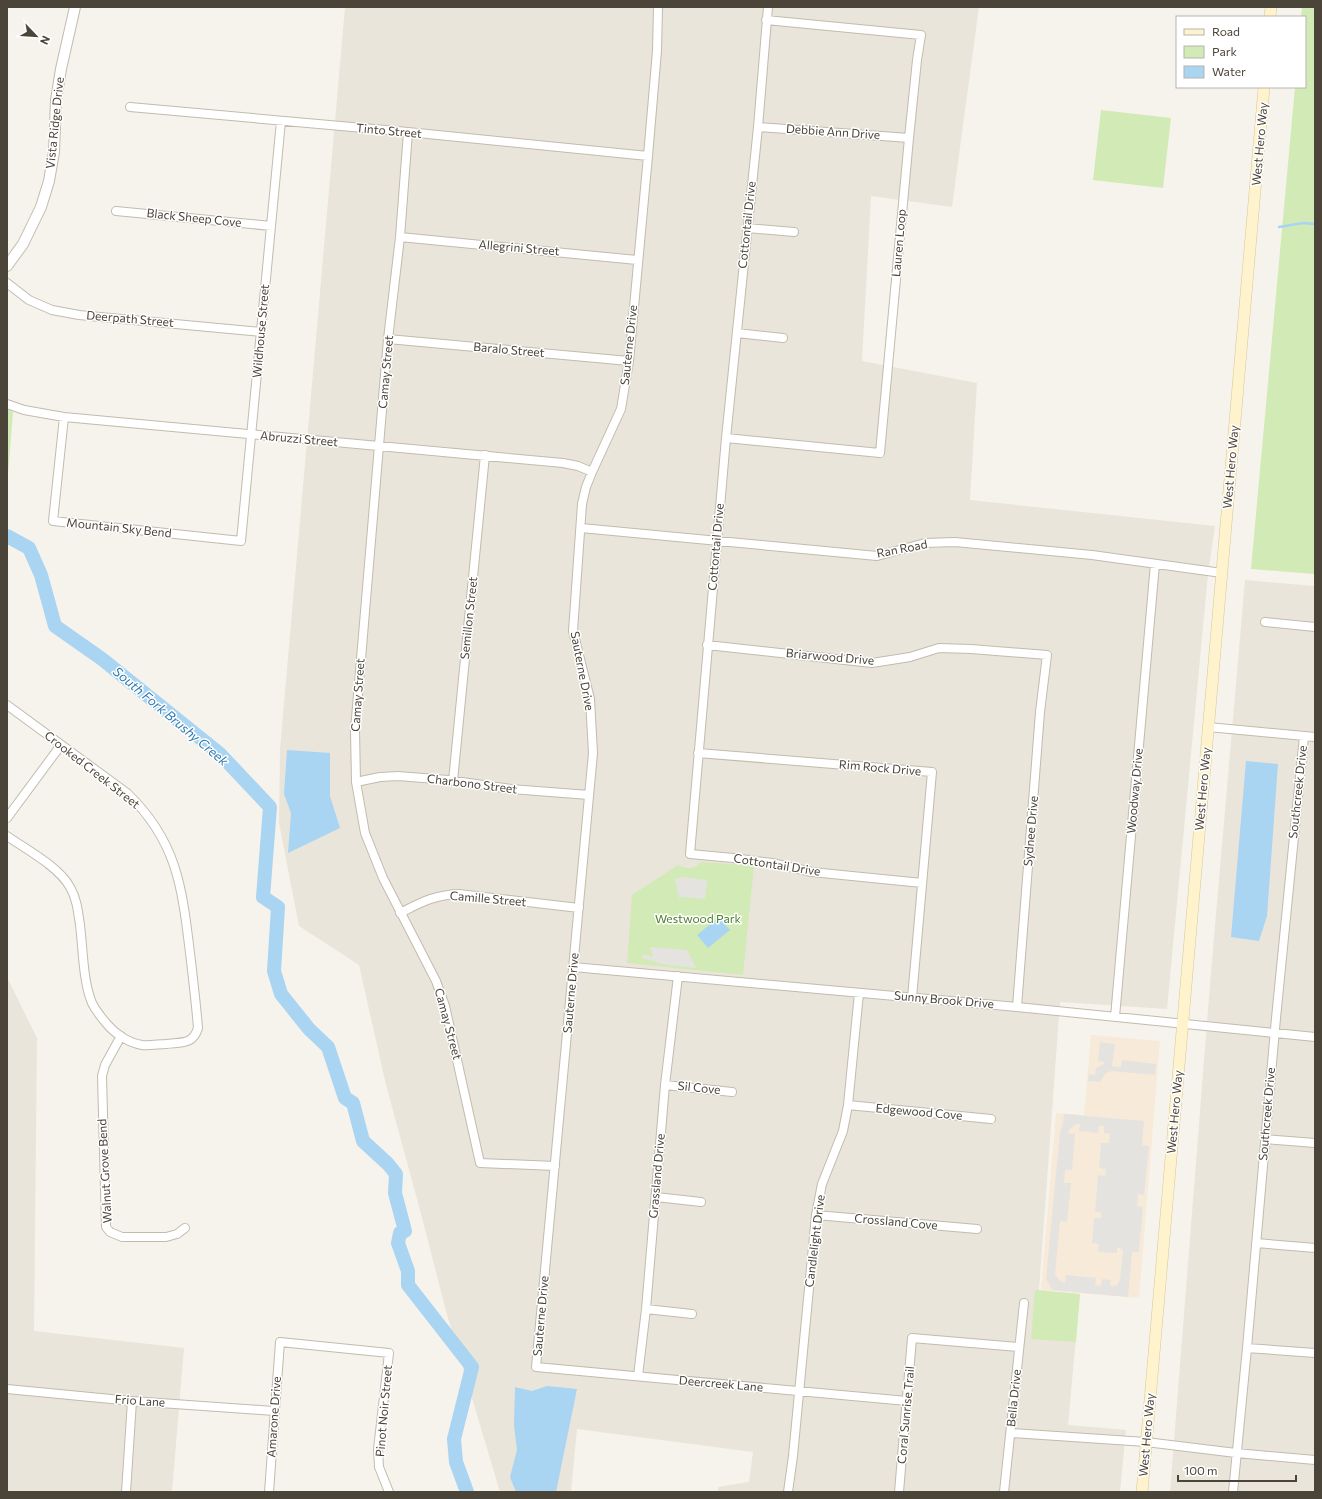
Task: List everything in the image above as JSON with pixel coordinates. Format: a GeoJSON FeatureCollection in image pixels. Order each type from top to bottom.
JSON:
{"type":"FeatureCollection","features":[{"type":"Feature","properties":{"kind":"main road","name":"West Hero Way"},"geometry":{"type":"LineString","coordinates":[[1142,1492],[1264,88]]}},
{"type":"Feature","properties":{"kind":"street","name":"Vista Ridge Drive"},"geometry":{"type":"LineString","coordinates":[[7,266],[23,244],[41,207],[49,181],[54,152],[56,100],[75,7]]}},
{"type":"Feature","properties":{"kind":"street","name":"Vista Ridge Drive"},"geometry":{"type":"LineString","coordinates":[[73,20],[79,7]]}},
{"type":"Feature","properties":{"kind":"street","name":"Sauterne Drive"},"geometry":{"type":"LineString","coordinates":[[536,1367],[593,753],[590,698],[573,631],[582,504],[586,487],[592,472],[622,409],[629,362],[648,156],[657,51],[658,7]]}},
{"type":"Feature","properties":{"kind":"street","name":"Cottontail Drive"},"geometry":{"type":"LineString","coordinates":[[768,7],[758,127],[716,541],[690,854],[739,858],[772,863],[812,872],[922,883]]}},
{"type":"Feature","properties":{"kind":"street","name":"Lauren Loop"},"geometry":{"type":"LineString","coordinates":[[726,438],[880,453],[909,138],[921,34],[766,20]]}},
{"type":"Feature","properties":{"kind":"street","name":"Tinto Street"},"geometry":{"type":"LineString","coordinates":[[130,107],[408,132],[648,156]]}},
{"type":"Feature","properties":{"kind":"street","name":"Wildhouse Street"},"geometry":{"type":"LineString","coordinates":[[241,541],[281,121]]}},
{"type":"Feature","properties":{"kind":"street","name":"Debbie Ann Drive"},"geometry":{"type":"LineString","coordinates":[[758,127],[909,138]]}},
{"type":"Feature","properties":{"kind":"street","name":"Camay Street"},"geometry":{"type":"LineString","coordinates":[[408,132],[400,237],[388,339],[355,730],[356,782],[365,834],[383,878],[436,981],[445,1006],[480,1163],[555,1166]]}},
{"type":"Feature","properties":{"kind":"street","name":"Black Sheep Cove"},"geometry":{"type":"LineString","coordinates":[[116,211],[271,226]]}},
{"type":"Feature","properties":{"kind":"street"},"geometry":{"type":"LineString","coordinates":[[747,228],[794,232]]}},
{"type":"Feature","properties":{"kind":"street","name":"Allegrini Street"},"geometry":{"type":"LineString","coordinates":[[400,237],[638,260]]}},
{"type":"Feature","properties":{"kind":"street","name":"Deerpath Street"},"geometry":{"type":"LineString","coordinates":[[7,283],[29,300],[52,310],[79,315],[261,332]]}},
{"type":"Feature","properties":{"kind":"street"},"geometry":{"type":"LineString","coordinates":[[737,333],[783,338]]}},
{"type":"Feature","properties":{"kind":"street","name":"Baralo Street"},"geometry":{"type":"LineString","coordinates":[[388,339],[629,362]]}},
{"type":"Feature","properties":{"kind":"street","name":"Abruzzi Street"},"geometry":{"type":"LineString","coordinates":[[7,404],[24,410],[64,417],[563,462],[592,472]]}},
{"type":"Feature","properties":{"kind":"street","name":"Mountain Sky Bend"},"geometry":{"type":"LineString","coordinates":[[64,417],[53,521],[241,541]]}},
{"type":"Feature","properties":{"kind":"street","name":"Semillon Street"},"geometry":{"type":"LineString","coordinates":[[453,781],[485,455]]}},
{"type":"Feature","properties":{"kind":"street","name":"Ran Road"},"geometry":{"type":"LineString","coordinates":[[581,528],[877,556],[925,543],[955,542],[1092,555],[1222,573]]}},
{"type":"Feature","properties":{"kind":"street","name":"Woodway Drive"},"geometry":{"type":"LineString","coordinates":[[1115,1017],[1155,564]]}},
{"type":"Feature","properties":{"kind":"street"},"geometry":{"type":"LineString","coordinates":[[1265,622],[1315,627]]}},
{"type":"Feature","properties":{"kind":"street","name":"Briarwood Drive"},"geometry":{"type":"LineString","coordinates":[[707,645],[872,663],[910,658],[939,648],[1047,655]]}},
{"type":"Feature","properties":{"kind":"street","name":"Sydnee Drive"},"geometry":{"type":"LineString","coordinates":[[1017,1007],[1040,720],[1047,655]]}},
{"type":"Feature","properties":{"kind":"street","name":"Crooked Creek Street"},"geometry":{"type":"LineString","coordinates":[[7,705],[104,775],[137,803],[154,824],[166,844],[173,862],[180,885],[186,924],[198,1028],[192,1040],[184,1042],[142,1045],[121,1036]]}},
{"type":"Feature","properties":{"kind":"street"},"geometry":{"type":"LineString","coordinates":[[1208,727],[1315,737]]}},
{"type":"Feature","properties":{"kind":"street","name":"Southcreek Drive"},"geometry":{"type":"LineString","coordinates":[[1233,1492],[1304,736]]}},
{"type":"Feature","properties":{"kind":"street"},"geometry":{"type":"LineString","coordinates":[[7,818],[61,745]]}},
{"type":"Feature","properties":{"kind":"street","name":"Rim Rock Drive"},"geometry":{"type":"LineString","coordinates":[[698,753],[932,772],[912,998]]}},
{"type":"Feature","properties":{"kind":"street","name":"Charbono Street"},"geometry":{"type":"LineString","coordinates":[[356,782],[380,777],[398,776],[453,781],[511,790],[589,795]]}},
{"type":"Feature","properties":{"kind":"street"},"geometry":{"type":"LineString","coordinates":[[7,836],[54,869],[65,879],[71,888],[77,904],[88,988],[92,1003],[98,1014],[109,1027],[121,1036]]}},
{"type":"Feature","properties":{"kind":"street","name":"Camille Street"},"geometry":{"type":"LineString","coordinates":[[400,913],[429,898],[459,894],[579,908]]}},
{"type":"Feature","properties":{"kind":"street","name":"Sunny Brook Drive"},"geometry":{"type":"LineString","coordinates":[[573,967],[1017,1007],[1315,1037]]}},
{"type":"Feature","properties":{"kind":"street","name":"Grassland Drive"},"geometry":{"type":"LineString","coordinates":[[638,1376],[646,1309],[665,1085],[678,976]]}},
{"type":"Feature","properties":{"kind":"street","name":"Candlelight Drive"},"geometry":{"type":"LineString","coordinates":[[788,1492],[793,1456],[816,1215],[822,1184],[842,1131],[848,1105],[859,993]]}},
{"type":"Feature","properties":{"kind":"street","name":"Walnut Grove Bend"},"geometry":{"type":"LineString","coordinates":[[121,1036],[105,1065],[102,1076],[106,1227],[110,1232],[122,1237],[166,1237],[177,1234],[185,1228]]}},
{"type":"Feature","properties":{"kind":"street","name":"Sil Cove"},"geometry":{"type":"LineString","coordinates":[[665,1085],[732,1092]]}},
{"type":"Feature","properties":{"kind":"street","name":"Edgewood Cove"},"geometry":{"type":"LineString","coordinates":[[848,1105],[991,1119]]}},
{"type":"Feature","properties":{"kind":"street"},"geometry":{"type":"LineString","coordinates":[[1265,1139],[1315,1143]]}},
{"type":"Feature","properties":{"kind":"street"},"geometry":{"type":"LineString","coordinates":[[656,1197],[701,1202]]}},
{"type":"Feature","properties":{"kind":"street","name":"Crossland Cove"},"geometry":{"type":"LineString","coordinates":[[816,1215],[977,1228]]}},
{"type":"Feature","properties":{"kind":"street"},"geometry":{"type":"LineString","coordinates":[[1256,1243],[1315,1248]]}},
{"type":"Feature","properties":{"kind":"street","name":"Bella Drive"},"geometry":{"type":"LineString","coordinates":[[1004,1492],[1024,1303]]}},
{"type":"Feature","properties":{"kind":"street"},"geometry":{"type":"LineString","coordinates":[[646,1309],[692,1314]]}},
{"type":"Feature","properties":{"kind":"street","name":"Coral Sunrise Trail"},"geometry":{"type":"LineString","coordinates":[[899,1492],[912,1338],[1019,1347]]}},
{"type":"Feature","properties":{"kind":"street","name":"Amarone Drive"},"geometry":{"type":"LineString","coordinates":[[269,1492],[280,1342],[389,1353]]}},
{"type":"Feature","properties":{"kind":"street"},"geometry":{"type":"LineString","coordinates":[[1247,1348],[1315,1353]]}},
{"type":"Feature","properties":{"kind":"street","name":"Pinot Noir Street"},"geometry":{"type":"LineString","coordinates":[[389,1353],[378,1448],[379,1467],[389,1492]]}},
{"type":"Feature","properties":{"kind":"street","name":"Deercreek Lane"},"geometry":{"type":"LineString","coordinates":[[536,1367],[907,1401]]}},
{"type":"Feature","properties":{"kind":"street","name":"Frio Lane"},"geometry":{"type":"LineString","coordinates":[[7,1389],[132,1401],[274,1411]]}},
{"type":"Feature","properties":{"kind":"street"},"geometry":{"type":"LineString","coordinates":[[126,1492],[132,1401]]}},
{"type":"Feature","properties":{"kind":"street"},"geometry":{"type":"LineString","coordinates":[[1011,1433],[1146,1442],[1236,1453],[1315,1460]]}},
{"type":"Feature","properties":{"kind":"shaded area"},"geometry":{"type":"Polygon","coordinates":[[[345,7],[979,7],[952,207],[871,196],[862,361],[977,383],[970,500],[1215,526],[1208,574],[1167,1009],[1060,1002],[1039,1290],[1080,1294],[1068,1425],[1126,1430],[1120,1492],[718,1492],[718,1487],[749,1482],[753,1452],[577,1429],[571,1492],[500,1492],[446,1311],[386,1085],[359,965],[299,926],[279,823],[280,749],[345,7]]]}},
{"type":"Feature","properties":{"kind":"shaded area"},"geometry":{"type":"Polygon","coordinates":[[[1245,580],[1315,586],[1315,1492],[1170,1492],[1211,972],[1245,580]]]}},
{"type":"Feature","properties":{"kind":"shaded area"},"geometry":{"type":"Polygon","coordinates":[[[682,877],[707,880],[705,899],[685,897],[679,898],[675,879],[682,877]]]}},
{"type":"Feature","properties":{"kind":"shaded area"},"geometry":{"type":"Polygon","coordinates":[[[650,947],[687,950],[696,968],[662,964],[642,958],[643,954],[653,957],[650,947]]]}},
{"type":"Feature","properties":{"kind":"shaded area"},"geometry":{"type":"Polygon","coordinates":[[[7,977],[37,1038],[34,1331],[184,1348],[172,1492],[7,1492],[7,977]]]}},
{"type":"Feature","properties":{"kind":"shaded area"},"geometry":{"type":"Polygon","coordinates":[[[1091,1035],[1160,1041],[1139,1298],[1041,1290],[1056,1113],[1084,1115],[1091,1035]]]}},
{"type":"Feature","properties":{"kind":"shaded area"},"geometry":{"type":"Polygon","coordinates":[[[1100,1042],[1115,1044],[1112,1066],[1121,1067],[1122,1060],[1156,1064],[1155,1075],[1111,1071],[1105,1074],[1100,1082],[1088,1081],[1089,1074],[1095,1075],[1096,1068],[1104,1064],[1104,1062],[1098,1061],[1100,1042]]]}},
{"type":"Feature","properties":{"kind":"shaded area"},"geometry":{"type":"Polygon","coordinates":[[[1064,1114],[1144,1121],[1142,1145],[1149,1146],[1144,1195],[1138,1194],[1137,1206],[1143,1207],[1139,1252],[1132,1252],[1128,1297],[1052,1290],[1046,1279],[1060,1132],[1064,1114]],[[1076,1124],[1068,1133],[1075,1134],[1072,1170],[1065,1170],[1064,1183],[1071,1183],[1067,1222],[1060,1221],[1055,1274],[1059,1280],[1065,1283],[1066,1275],[1096,1278],[1095,1285],[1101,1286],[1102,1279],[1111,1280],[1110,1286],[1114,1286],[1117,1285],[1120,1280],[1122,1249],[1117,1247],[1117,1253],[1098,1252],[1099,1244],[1092,1243],[1094,1218],[1101,1218],[1101,1212],[1095,1212],[1098,1175],[1105,1176],[1106,1169],[1099,1168],[1101,1143],[1109,1143],[1110,1134],[1104,1133],[1104,1126],[1099,1126],[1098,1133],[1079,1131],[1080,1124],[1076,1124]]]}},
{"type":"Feature","properties":{"kind":"green space"},"geometry":{"type":"Polygon","coordinates":[[[1302,7],[1315,7],[1315,574],[1251,569],[1295,88],[1306,88],[1306,16],[1301,16],[1302,7]]]}},
{"type":"Feature","properties":{"kind":"green space"},"geometry":{"type":"Polygon","coordinates":[[[1101,110],[1171,118],[1163,188],[1093,180],[1101,110]]]}},
{"type":"Feature","properties":{"kind":"green space"},"geometry":{"type":"Polygon","coordinates":[[[7,409],[13,412],[7,487],[7,409]]]}},
{"type":"Feature","properties":{"kind":"green space","name":"Westwood Park"},"geometry":{"type":"Polygon","coordinates":[[[701,862],[754,866],[743,975],[627,963],[632,895],[678,865],[693,868],[701,862]]]}},
{"type":"Feature","properties":{"kind":"green space"},"geometry":{"type":"Polygon","coordinates":[[[1035,1290],[1080,1294],[1076,1342],[1031,1339],[1035,1290]]]}},
{"type":"Feature","properties":{"kind":"water"},"geometry":{"type":"Polygon","coordinates":[[[287,750],[330,753],[330,796],[340,828],[288,853],[291,813],[284,794],[287,750]]]}},
{"type":"Feature","properties":{"kind":"water"},"geometry":{"type":"Polygon","coordinates":[[[1246,761],[1278,764],[1267,916],[1259,941],[1231,937],[1246,761]]]}},
{"type":"Feature","properties":{"kind":"water"},"geometry":{"type":"Polygon","coordinates":[[[719,917],[730,930],[708,948],[697,935],[719,917]]]}},
{"type":"Feature","properties":{"kind":"water"},"geometry":{"type":"Polygon","coordinates":[[[547,1386],[577,1389],[556,1492],[516,1492],[510,1477],[517,1450],[514,1425],[515,1387],[532,1391],[547,1386]]]}},
{"type":"Feature","properties":{"kind":"waterway"},"geometry":{"type":"LineString","coordinates":[[1279,227],[1303,223],[1315,224]]}},
{"type":"Feature","properties":{"kind":"waterway","name":"South Fork Brushy Creek"},"geometry":{"type":"LineString","coordinates":[[7,536],[29,548],[41,575],[55,626],[102,659],[220,754],[270,807],[263,897],[278,907],[274,971],[281,994],[309,1029],[328,1047],[345,1098],[353,1103],[363,1141],[388,1164],[396,1174],[395,1193],[405,1231],[400,1233],[398,1243],[408,1271],[408,1285],[472,1367],[454,1439],[456,1462],[467,1492]]}}]}
